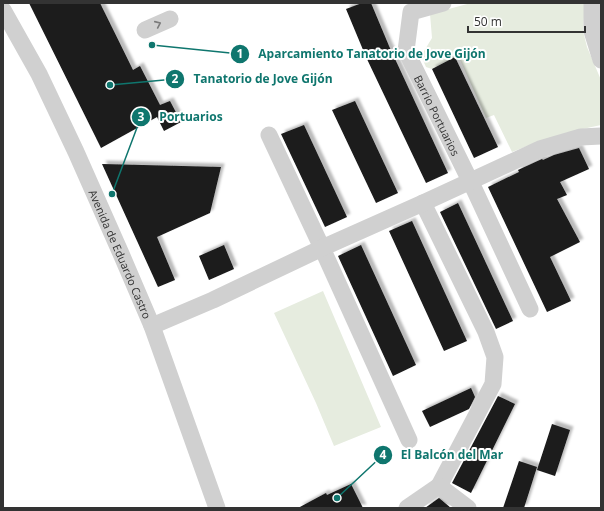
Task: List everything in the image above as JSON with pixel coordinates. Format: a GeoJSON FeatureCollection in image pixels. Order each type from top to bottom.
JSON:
{"type":"FeatureCollection","features":[{"type":"Feature","properties":{"kind":"street","name":"Barrio Portuarios"},"geometry":{"type":"LineString","coordinates":[[443,3],[410,12],[406,51],[470,180],[530,310]]}},
{"type":"Feature","properties":{"kind":"street"},"geometry":{"type":"LineString","coordinates":[[592,3],[592,32],[601,60]]}},
{"type":"Feature","properties":{"kind":"street","name":"Avenida de Eduardo Castro"},"geometry":{"type":"LineString","coordinates":[[3,10],[38,74],[76,152],[122,256],[152,326],[217,508]]}},
{"type":"Feature","properties":{"kind":"street"},"geometry":{"type":"LineString","coordinates":[[145,30],[170,19]]}},
{"type":"Feature","properties":{"kind":"street"},"geometry":{"type":"LineString","coordinates":[[269,135],[409,440]]}},
{"type":"Feature","properties":{"kind":"street"},"geometry":{"type":"LineString","coordinates":[[152,326],[206,303],[322,248],[540,149],[581,136],[601,136]]}},
{"type":"Feature","properties":{"kind":"street"},"geometry":{"type":"LineString","coordinates":[[407,508],[439,486],[493,384],[495,357],[486,332],[423,203]]}},
{"type":"Feature","properties":{"kind":"street"},"geometry":{"type":"LineString","coordinates":[[439,486],[468,508]]}},
{"type":"Feature","properties":{"kind":"shaded area"},"geometry":{"type":"Polygon","coordinates":[[[471,3],[585,3],[583,31],[587,47],[601,80],[601,125],[556,136],[512,152],[494,115],[486,118],[457,53],[455,57],[432,69],[426,67],[421,56],[432,38],[430,14],[471,3]]]}},
{"type":"Feature","properties":{"kind":"shaded area"},"geometry":{"type":"Polygon","coordinates":[[[323,291],[381,427],[334,446],[316,403],[274,313],[323,291]]]}},
{"type":"Feature","properties":{"kind":"building"},"geometry":{"type":"Polygon","coordinates":[[[29,3],[100,3],[133,70],[140,66],[160,105],[170,101],[181,122],[164,131],[157,117],[101,148],[29,3]]]}},
{"type":"Feature","properties":{"kind":"building"},"geometry":{"type":"Polygon","coordinates":[[[362,3],[371,3],[389,46],[448,173],[426,183],[366,57],[346,9],[362,3]]]}},
{"type":"Feature","properties":{"kind":"building"},"geometry":{"type":"Polygon","coordinates":[[[455,57],[498,147],[474,158],[432,69],[455,57]]]}},
{"type":"Feature","properties":{"kind":"building"},"geometry":{"type":"Polygon","coordinates":[[[355,101],[398,193],[376,203],[332,110],[355,101]]]}},
{"type":"Feature","properties":{"kind":"building"},"geometry":{"type":"Polygon","coordinates":[[[304,125],[347,217],[325,227],[281,134],[304,125]]]}},
{"type":"Feature","properties":{"kind":"building"},"geometry":{"type":"Polygon","coordinates":[[[579,148],[589,169],[560,182],[567,195],[557,199],[580,242],[550,257],[571,301],[547,312],[488,187],[519,172],[518,170],[542,159],[543,160],[554,155],[579,148]]]}},
{"type":"Feature","properties":{"kind":"building"},"geometry":{"type":"Polygon","coordinates":[[[102,164],[221,167],[210,213],[157,237],[175,280],[158,287],[102,164]]]}},
{"type":"Feature","properties":{"kind":"building"},"geometry":{"type":"Polygon","coordinates":[[[458,203],[513,321],[496,329],[440,212],[458,203]]]}},
{"type":"Feature","properties":{"kind":"building"},"geometry":{"type":"Polygon","coordinates":[[[412,221],[467,341],[444,351],[389,231],[412,221]]]}},
{"type":"Feature","properties":{"kind":"building"},"geometry":{"type":"Polygon","coordinates":[[[224,245],[234,269],[209,280],[199,256],[224,245]]]}},
{"type":"Feature","properties":{"kind":"building"},"geometry":{"type":"Polygon","coordinates":[[[361,245],[416,365],[393,376],[338,256],[361,245]]]}},
{"type":"Feature","properties":{"kind":"building"},"geometry":{"type":"Polygon","coordinates":[[[471,388],[475,397],[469,409],[430,427],[422,411],[471,388]]]}},
{"type":"Feature","properties":{"kind":"building"},"geometry":{"type":"Polygon","coordinates":[[[498,396],[515,404],[471,493],[452,483],[498,396]]]}},
{"type":"Feature","properties":{"kind":"building"},"geometry":{"type":"Polygon","coordinates":[[[552,424],[570,430],[555,476],[537,470],[552,424]]]}},
{"type":"Feature","properties":{"kind":"building"},"geometry":{"type":"Polygon","coordinates":[[[519,461],[537,467],[524,508],[503,508],[519,461]]]}},
{"type":"Feature","properties":{"kind":"building"},"geometry":{"type":"Polygon","coordinates":[[[351,484],[363,508],[298,508],[326,493],[327,495],[351,484]]]}},
{"type":"Feature","properties":{"kind":"building"},"geometry":{"type":"Polygon","coordinates":[[[439,498],[451,508],[425,508],[439,498]]]}},
{"type":"Feature","properties":{"kind":"place","name":"Aparcamiento Tanatorio de Jove Gijón"},"geometry":{"type":"Point","coordinates":[152,45]}},
{"type":"Feature","properties":{"kind":"place","name":"Tanatorio de Jove Gijón"},"geometry":{"type":"Point","coordinates":[110,85]}},
{"type":"Feature","properties":{"kind":"place","name":"Portuarios"},"geometry":{"type":"Point","coordinates":[112,194]}},
{"type":"Feature","properties":{"kind":"place","name":"El Balcón del Mar"},"geometry":{"type":"Point","coordinates":[337,498]}}]}
